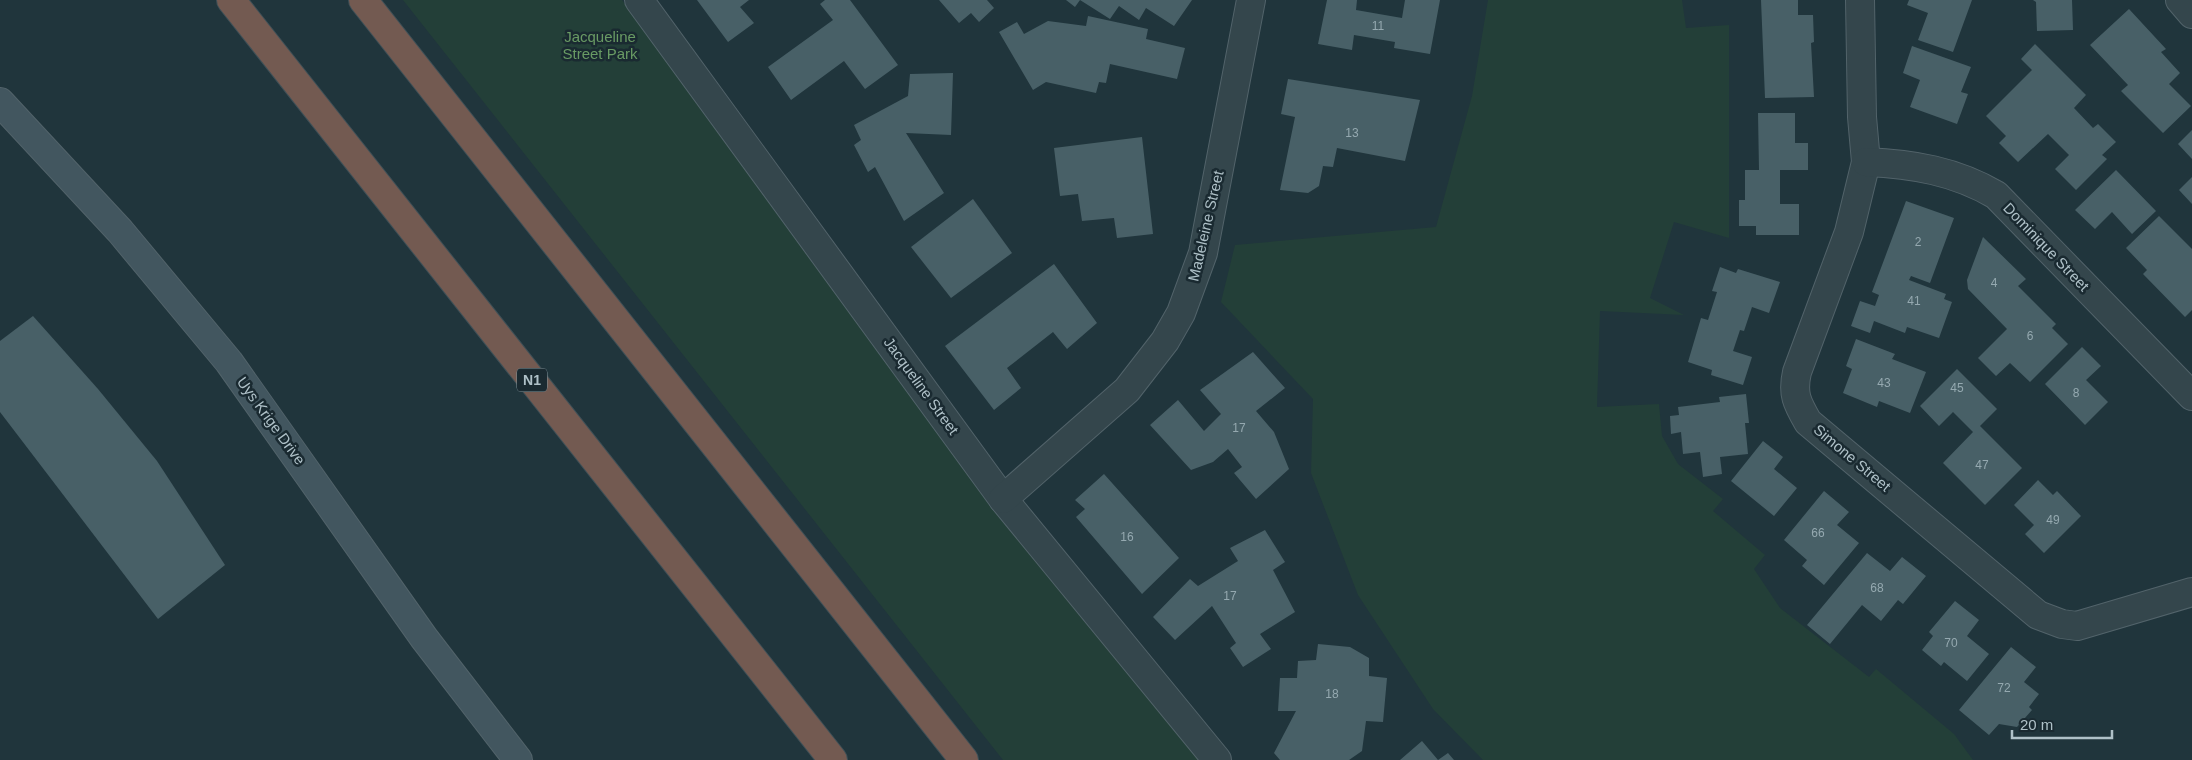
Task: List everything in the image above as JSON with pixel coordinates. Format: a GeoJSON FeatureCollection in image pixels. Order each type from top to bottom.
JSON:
{"type":"FeatureCollection","features":[{"type":"Feature","properties":{"kind":"highway","name":"N1"},"geometry":{"type":"LineString","coordinates":[[231,0],[833,760]]}},
{"type":"Feature","properties":{"kind":"highway"},"geometry":{"type":"LineString","coordinates":[[363,0],[964,760]]}},
{"type":"Feature","properties":{"kind":"street","name":"Jacqueline Street"},"geometry":{"type":"LineString","coordinates":[[639,0],[1003,499],[1217,760]]}},
{"type":"Feature","properties":{"kind":"street","name":"Madeleine Street"},"geometry":{"type":"LineString","coordinates":[[1003,499],[1127,390],[1165,341],[1181,313],[1203,252],[1251,0]]}},
{"type":"Feature","properties":{"kind":"street","name":"Simone Street"},"geometry":{"type":"LineString","coordinates":[[1860,0],[1862,117],[1866,162],[1849,232],[1797,372],[1794,388],[1798,405],[1808,422],[2038,615],[2048,620],[2077,626],[2192,592]]}},
{"type":"Feature","properties":{"kind":"street"},"geometry":{"type":"LineString","coordinates":[[2180,0],[2192,14]]}},
{"type":"Feature","properties":{"kind":"street","name":"Uys Krige Drive"},"geometry":{"type":"LineString","coordinates":[[0,102],[120,231],[229,362],[424,638],[518,760]]}},
{"type":"Feature","properties":{"kind":"street","name":"Dominique Street"},"geometry":{"type":"LineString","coordinates":[[1866,162],[1906,164],[1931,168],[1977,184],[1996,195],[2192,396]]}},
{"type":"Feature","properties":{"kind":"green space","name":"Jacqueline Street Park"},"geometry":{"type":"Polygon","coordinates":[[[403,0],[622,0],[977,486],[1200,760],[1003,760],[403,0]]]}},
{"type":"Feature","properties":{"kind":"green space"},"geometry":{"type":"Polygon","coordinates":[[[1488,0],[1682,0],[1686,28],[1729,25],[1729,238],[1674,222],[1650,298],[1684,315],[1600,311],[1597,407],[1659,404],[1662,436],[1678,464],[1723,499],[1713,511],[1765,555],[1754,569],[1780,608],[1869,677],[1876,669],[1954,734],[1973,760],[1483,760],[1433,709],[1358,595],[1311,473],[1313,399],[1221,302],[1235,245],[1436,227],[1472,96],[1488,0]]]}},
{"type":"Feature","properties":{"kind":"building"},"geometry":{"type":"Polygon","coordinates":[[[697,0],[749,0],[740,7],[754,23],[728,42],[697,0]]]}},
{"type":"Feature","properties":{"kind":"building"},"geometry":{"type":"Polygon","coordinates":[[[825,0],[850,0],[898,65],[865,89],[844,61],[791,100],[768,67],[833,20],[820,4],[825,0]]]}},
{"type":"Feature","properties":{"kind":"building"},"geometry":{"type":"Polygon","coordinates":[[[939,0],[987,0],[994,8],[979,22],[971,13],[959,23],[939,0]]]}},
{"type":"Feature","properties":{"kind":"building"},"geometry":{"type":"Polygon","coordinates":[[[1066,0],[1080,0],[1075,7],[1066,0]]]}},
{"type":"Feature","properties":{"kind":"building"},"geometry":{"type":"Polygon","coordinates":[[[1080,0],[1192,0],[1174,26],[1146,8],[1139,20],[1119,6],[1110,19],[1080,0]]]}},
{"type":"Feature","properties":{"kind":"building"},"geometry":{"type":"Polygon","coordinates":[[[1327,0],[1357,0],[1356,10],[1402,18],[1405,0],[1440,0],[1430,54],[1394,48],[1395,42],[1354,35],[1352,50],[1318,44],[1327,0]]]}},
{"type":"Feature","properties":{"kind":"building"},"geometry":{"type":"Polygon","coordinates":[[[1761,0],[1798,0],[1798,15],[1813,15],[1814,42],[1811,43],[1814,97],[1765,98],[1761,0]]]}},
{"type":"Feature","properties":{"kind":"building"},"geometry":{"type":"Polygon","coordinates":[[[1909,0],[1972,0],[1953,52],[1918,40],[1928,13],[1907,5],[1909,0]]]}},
{"type":"Feature","properties":{"kind":"building"},"geometry":{"type":"Polygon","coordinates":[[[2033,0],[2072,0],[2073,30],[2037,31],[2036,2],[2033,0]]]}},
{"type":"Feature","properties":{"kind":"building"},"geometry":{"type":"Polygon","coordinates":[[[2129,9],[2166,49],[2161,52],[2180,73],[2169,84],[2191,106],[2163,133],[2121,91],[2128,85],[2090,45],[2129,9]]]}},
{"type":"Feature","properties":{"kind":"building"},"geometry":{"type":"Polygon","coordinates":[[[1088,16],[1148,29],[1146,39],[1185,48],[1177,79],[1110,64],[1106,83],[1099,82],[1096,93],[1046,82],[1033,90],[999,32],[1017,22],[1024,34],[1048,21],[1086,26],[1088,16]]]}},
{"type":"Feature","properties":{"kind":"building"},"geometry":{"type":"Polygon","coordinates":[[[2035,44],[2086,95],[2074,108],[2093,128],[2098,124],[2116,142],[2102,155],[2107,159],[2076,190],[2055,169],[2069,155],[2048,134],[2018,162],[1999,143],[2006,136],[1986,116],[2032,70],[2021,59],[2035,44]]]}},
{"type":"Feature","properties":{"kind":"building"},"geometry":{"type":"Polygon","coordinates":[[[1912,46],[1971,67],[1961,92],[1968,94],[1957,124],[1910,107],[1920,80],[1903,73],[1912,46]]]}},
{"type":"Feature","properties":{"kind":"building"},"geometry":{"type":"Polygon","coordinates":[[[953,73],[951,135],[906,133],[944,193],[904,221],[875,167],[868,172],[854,145],[861,140],[854,125],[908,96],[910,74],[953,73]]]}},
{"type":"Feature","properties":{"kind":"building"},"geometry":{"type":"Polygon","coordinates":[[[1288,79],[1420,100],[1405,161],[1337,148],[1333,167],[1323,166],[1319,186],[1308,193],[1280,190],[1295,117],[1281,114],[1288,79]]]}},
{"type":"Feature","properties":{"kind":"building"},"geometry":{"type":"Polygon","coordinates":[[[1758,113],[1795,113],[1795,143],[1808,143],[1808,170],[1780,170],[1780,204],[1799,204],[1799,235],[1756,235],[1756,226],[1739,226],[1739,200],[1745,200],[1745,170],[1759,170],[1758,113]]]}},
{"type":"Feature","properties":{"kind":"building"},"geometry":{"type":"Polygon","coordinates":[[[2192,130],[2192,159],[2178,144],[2192,130]]]}},
{"type":"Feature","properties":{"kind":"building"},"geometry":{"type":"Polygon","coordinates":[[[1142,137],[1153,234],[1117,238],[1114,218],[1082,221],[1078,194],[1060,196],[1054,148],[1142,137]]]}},
{"type":"Feature","properties":{"kind":"building"},"geometry":{"type":"Polygon","coordinates":[[[2116,170],[2156,211],[2132,234],[2112,212],[2095,229],[2075,210],[2116,170]]]}},
{"type":"Feature","properties":{"kind":"building"},"geometry":{"type":"Polygon","coordinates":[[[2192,177],[2192,204],[2179,190],[2192,177]]]}},
{"type":"Feature","properties":{"kind":"building"},"geometry":{"type":"Polygon","coordinates":[[[973,199],[1012,253],[951,298],[911,247],[973,199]]]}},
{"type":"Feature","properties":{"kind":"building"},"geometry":{"type":"Polygon","coordinates":[[[1906,201],[1954,218],[1930,283],[1911,276],[1909,280],[1946,294],[1944,299],[1952,302],[1939,338],[1907,327],[1905,333],[1874,321],[1870,333],[1851,326],[1860,301],[1875,306],[1879,295],[1872,292],[1906,201]]]}},
{"type":"Feature","properties":{"kind":"building"},"geometry":{"type":"Polygon","coordinates":[[[2159,216],[2192,249],[2192,310],[2185,317],[2143,274],[2147,270],[2126,248],[2159,216]]]}},
{"type":"Feature","properties":{"kind":"building"},"geometry":{"type":"Polygon","coordinates":[[[1983,237],[2026,279],[2018,286],[2056,324],[2052,328],[2068,344],[2030,382],[2010,363],[1996,376],[1978,358],[2007,329],[1968,289],[1967,280],[1983,237]]]}},
{"type":"Feature","properties":{"kind":"building"},"geometry":{"type":"Polygon","coordinates":[[[1054,264],[1097,323],[1067,349],[1053,332],[1007,368],[1021,388],[994,410],[945,346],[1054,264]]]}},
{"type":"Feature","properties":{"kind":"building"},"geometry":{"type":"Polygon","coordinates":[[[1720,267],[1736,273],[1738,269],[1780,282],[1769,313],[1752,307],[1744,331],[1740,330],[1733,351],[1752,357],[1743,385],[1711,375],[1712,370],[1688,362],[1701,318],[1708,320],[1717,292],[1712,291],[1720,267]]]}},
{"type":"Feature","properties":{"kind":"building"},"geometry":{"type":"Polygon","coordinates":[[[33,316],[98,389],[157,461],[225,565],[158,619],[0,412],[0,341],[33,316]]]}},
{"type":"Feature","properties":{"kind":"building"},"geometry":{"type":"Polygon","coordinates":[[[1856,339],[1895,354],[1892,359],[1926,372],[1910,413],[1879,401],[1877,407],[1843,393],[1852,369],[1846,366],[1856,339]]]}},
{"type":"Feature","properties":{"kind":"building"},"geometry":{"type":"Polygon","coordinates":[[[2082,347],[2101,366],[2086,380],[2108,402],[2085,425],[2045,384],[2082,347]]]}},
{"type":"Feature","properties":{"kind":"building"},"geometry":{"type":"Polygon","coordinates":[[[1253,352],[1285,388],[1256,411],[1274,432],[1289,469],[1256,499],[1234,473],[1242,467],[1228,449],[1213,462],[1191,470],[1150,425],[1178,400],[1204,431],[1221,414],[1200,390],[1253,352]]]}},
{"type":"Feature","properties":{"kind":"building"},"geometry":{"type":"Polygon","coordinates":[[[1957,369],[1997,409],[1980,426],[2022,468],[1985,505],[1943,463],[1973,432],[1953,412],[1939,426],[1920,406],[1957,369]]]}},
{"type":"Feature","properties":{"kind":"building"},"geometry":{"type":"Polygon","coordinates":[[[1746,394],[1749,423],[1745,423],[1748,454],[1720,457],[1722,474],[1703,477],[1700,452],[1683,454],[1681,432],[1671,434],[1670,416],[1679,415],[1678,407],[1720,402],[1719,397],[1746,394]]]}},
{"type":"Feature","properties":{"kind":"building"},"geometry":{"type":"Polygon","coordinates":[[[1763,441],[1783,457],[1774,469],[1797,488],[1774,516],[1731,481],[1763,441]]]}},
{"type":"Feature","properties":{"kind":"building"},"geometry":{"type":"Polygon","coordinates":[[[1104,474],[1179,558],[1142,594],[1076,517],[1085,509],[1075,500],[1104,474]]]}},
{"type":"Feature","properties":{"kind":"building"},"geometry":{"type":"Polygon","coordinates":[[[2038,480],[2053,495],[2057,491],[2081,516],[2044,553],[2025,534],[2034,525],[2014,505],[2038,480]]]}},
{"type":"Feature","properties":{"kind":"building"},"geometry":{"type":"Polygon","coordinates":[[[1824,491],[1849,512],[1837,525],[1859,543],[1824,585],[1802,566],[1807,560],[1784,540],[1824,491]]]}},
{"type":"Feature","properties":{"kind":"building"},"geometry":{"type":"Polygon","coordinates":[[[1265,530],[1285,562],[1273,570],[1295,612],[1260,634],[1271,649],[1243,667],[1230,648],[1236,643],[1212,606],[1175,640],[1153,617],[1190,579],[1198,586],[1238,561],[1230,548],[1265,530]]]}},
{"type":"Feature","properties":{"kind":"building"},"geometry":{"type":"Polygon","coordinates":[[[1867,553],[1890,571],[1902,557],[1926,576],[1903,604],[1898,600],[1881,621],[1862,605],[1830,644],[1807,625],[1867,553]]]}},
{"type":"Feature","properties":{"kind":"building"},"geometry":{"type":"Polygon","coordinates":[[[1955,601],[1979,620],[1967,636],[1989,654],[1967,681],[1944,662],[1941,666],[1922,650],[1933,636],[1929,632],[1955,601]]]}},
{"type":"Feature","properties":{"kind":"building"},"geometry":{"type":"Polygon","coordinates":[[[1318,644],[1350,647],[1369,658],[1369,676],[1387,678],[1383,722],[1366,721],[1362,751],[1349,760],[1280,760],[1274,753],[1296,711],[1278,711],[1280,678],[1297,678],[1298,661],[1316,660],[1318,644]]]}},
{"type":"Feature","properties":{"kind":"building"},"geometry":{"type":"Polygon","coordinates":[[[2011,647],[2036,667],[2024,682],[2039,694],[2029,707],[2032,710],[2017,727],[1999,724],[1989,735],[1959,710],[2011,647]]]}},
{"type":"Feature","properties":{"kind":"building"},"geometry":{"type":"Polygon","coordinates":[[[1422,741],[1438,760],[1400,760],[1422,741]]]}},
{"type":"Feature","properties":{"kind":"building"},"geometry":{"type":"Polygon","coordinates":[[[1448,753],[1454,760],[1438,760],[1448,753]]]}}]}
